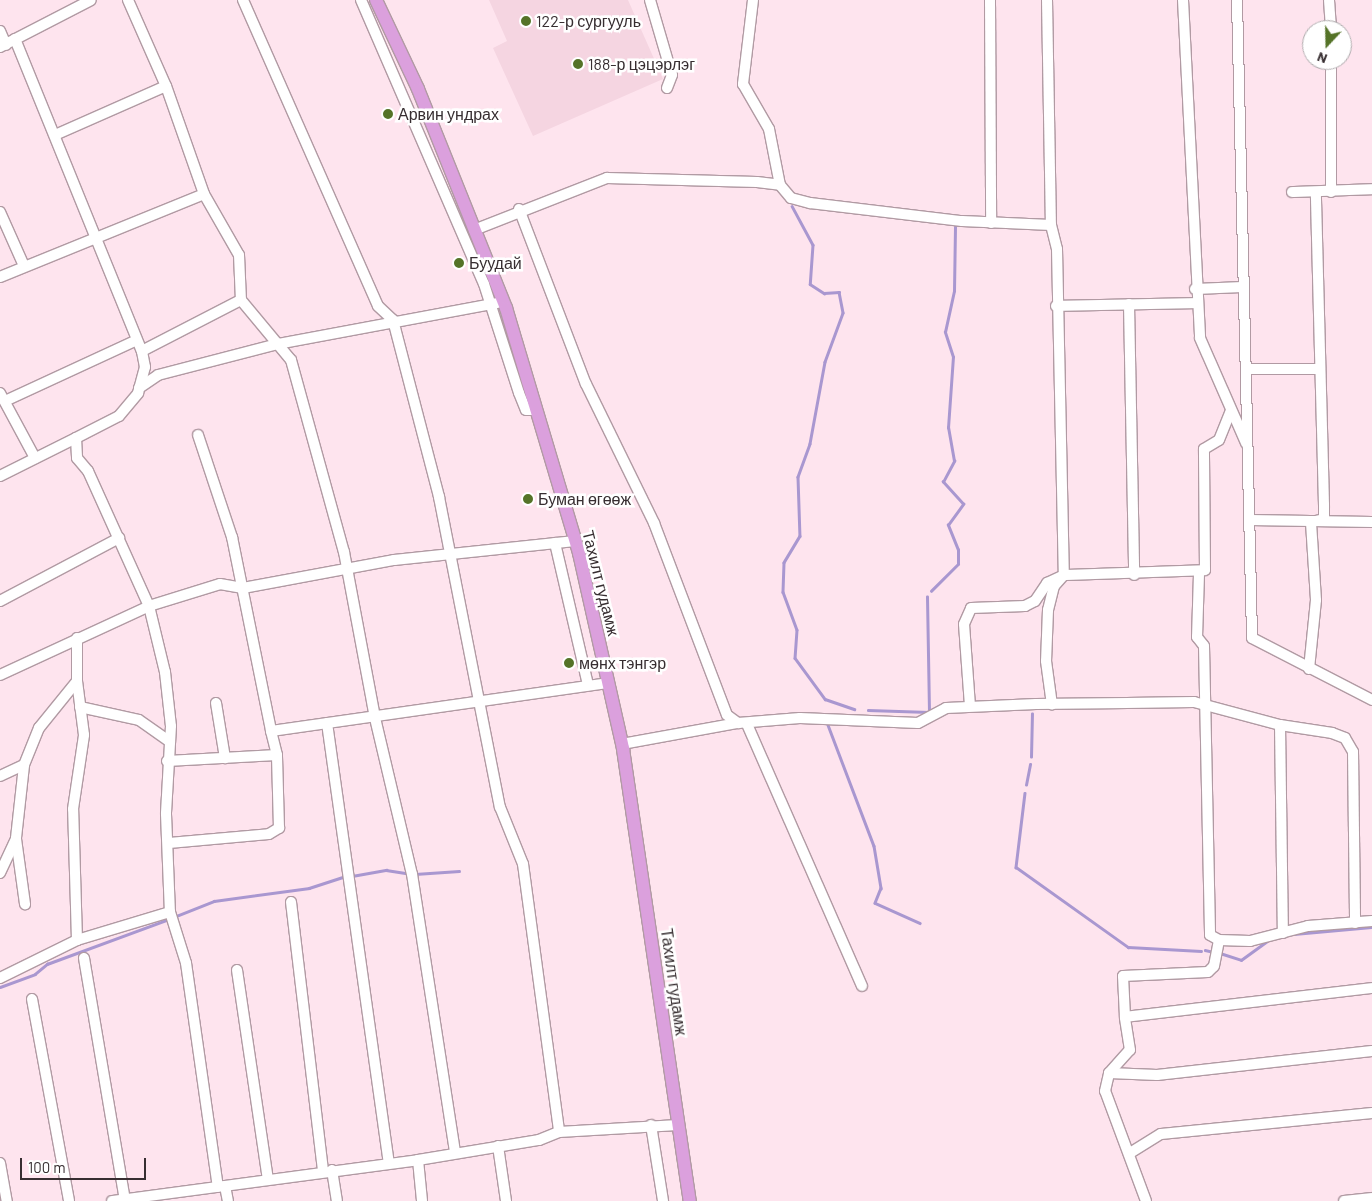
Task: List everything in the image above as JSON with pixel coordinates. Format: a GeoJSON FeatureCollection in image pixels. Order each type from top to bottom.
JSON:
{"type":"FeatureCollection","features":[{"type":"Feature","properties":{"kind":"main road","name":"Тахилт гудамж"},"geometry":{"type":"LineString","coordinates":[[376,0],[418,89],[474,230],[497,303],[536,410],[575,541],[622,744],[690,1201]]}},
{"type":"Feature","properties":{"kind":"street"},"geometry":{"type":"LineString","coordinates":[[7,44],[91,0]]}},
{"type":"Feature","properties":{"kind":"street"},"geometry":{"type":"LineString","coordinates":[[128,0],[166,86],[204,194],[239,255],[241,300],[292,360],[347,572],[375,718],[427,949],[455,1152]]}},
{"type":"Feature","properties":{"kind":"street"},"geometry":{"type":"LineString","coordinates":[[243,0],[378,306],[393,320],[451,555],[500,807],[523,864],[559,1132]]}},
{"type":"Feature","properties":{"kind":"street"},"geometry":{"type":"LineString","coordinates":[[139,388],[158,375],[278,344],[393,320],[497,303],[361,0]]}},
{"type":"Feature","properties":{"kind":"street"},"geometry":{"type":"LineString","coordinates":[[650,0],[672,75],[667,88]]}},
{"type":"Feature","properties":{"kind":"street"},"geometry":{"type":"LineString","coordinates":[[753,0],[743,84],[769,129],[780,185],[791,198],[810,203],[991,223],[1051,225]]}},
{"type":"Feature","properties":{"kind":"street"},"geometry":{"type":"LineString","coordinates":[[990,0],[991,223]]}},
{"type":"Feature","properties":{"kind":"street"},"geometry":{"type":"LineString","coordinates":[[1047,0],[1051,225],[1057,249],[1056,306],[1064,575],[1054,586],[1048,610],[1046,661],[1052,704]]}},
{"type":"Feature","properties":{"kind":"street"},"geometry":{"type":"LineString","coordinates":[[1183,0],[1195,303],[1200,338],[1247,444]]}},
{"type":"Feature","properties":{"kind":"street"},"geometry":{"type":"LineString","coordinates":[[1237,0],[1252,638],[1372,700]]}},
{"type":"Feature","properties":{"kind":"street"},"geometry":{"type":"LineString","coordinates":[[1329,0],[1330,20]]}},
{"type":"Feature","properties":{"kind":"street"},"geometry":{"type":"LineString","coordinates":[[378,36],[390,30]]}},
{"type":"Feature","properties":{"kind":"street"},"geometry":{"type":"LineString","coordinates":[[0,31],[55,135],[97,235],[135,341],[142,351],[145,367],[139,388],[119,416],[0,476]]}},
{"type":"Feature","properties":{"kind":"street"},"geometry":{"type":"LineString","coordinates":[[1330,192],[1331,70]]}},
{"type":"Feature","properties":{"kind":"street"},"geometry":{"type":"LineString","coordinates":[[55,135],[166,86]]}},
{"type":"Feature","properties":{"kind":"street"},"geometry":{"type":"LineString","coordinates":[[403,93],[418,89]]}},
{"type":"Feature","properties":{"kind":"street"},"geometry":{"type":"LineString","coordinates":[[474,230],[519,209],[607,178],[780,185]]}},
{"type":"Feature","properties":{"kind":"street"},"geometry":{"type":"LineString","coordinates":[[1292,192],[1372,189]]}},
{"type":"Feature","properties":{"kind":"street"},"geometry":{"type":"LineString","coordinates":[[1316,192],[1324,518]]}},
{"type":"Feature","properties":{"kind":"street"},"geometry":{"type":"LineString","coordinates":[[0,277],[97,235],[204,194]]}},
{"type":"Feature","properties":{"kind":"street"},"geometry":{"type":"LineString","coordinates":[[519,209],[586,384],[654,523],[727,715],[743,724],[862,986]]}},
{"type":"Feature","properties":{"kind":"street"},"geometry":{"type":"LineString","coordinates":[[0,212],[24,266]]}},
{"type":"Feature","properties":{"kind":"street"},"geometry":{"type":"LineString","coordinates":[[1195,289],[1243,288]]}},
{"type":"Feature","properties":{"kind":"street"},"geometry":{"type":"LineString","coordinates":[[142,351],[241,300]]}},
{"type":"Feature","properties":{"kind":"street"},"geometry":{"type":"LineString","coordinates":[[1056,306],[1195,303]]}},
{"type":"Feature","properties":{"kind":"street"},"geometry":{"type":"LineString","coordinates":[[1129,304],[1134,575]]}},
{"type":"Feature","properties":{"kind":"street"},"geometry":{"type":"LineString","coordinates":[[35,458],[3,397],[135,341]]}},
{"type":"Feature","properties":{"kind":"street"},"geometry":{"type":"LineString","coordinates":[[1247,369],[1320,369]]}},
{"type":"Feature","properties":{"kind":"street"},"geometry":{"type":"LineString","coordinates":[[1231,410],[1219,440],[1204,449],[1207,564],[1199,574],[1197,637],[1204,646],[1208,930],[1219,940],[1256,940],[1283,933],[1372,921]]}},
{"type":"Feature","properties":{"kind":"street"},"geometry":{"type":"LineString","coordinates":[[168,843],[269,834],[279,828],[277,755],[243,588],[232,537],[198,435]]}},
{"type":"Feature","properties":{"kind":"street"},"geometry":{"type":"LineString","coordinates":[[76,438],[77,458],[88,471],[149,606],[165,672],[170,742],[167,761],[170,912],[186,963],[222,1186],[228,1201]]}},
{"type":"Feature","properties":{"kind":"street"},"geometry":{"type":"LineString","coordinates":[[1309,668],[1316,600],[1311,522],[1324,518]]}},
{"type":"Feature","properties":{"kind":"street"},"geometry":{"type":"LineString","coordinates":[[1250,520],[1324,518],[1372,522]]}},
{"type":"Feature","properties":{"kind":"street"},"geometry":{"type":"LineString","coordinates":[[0,602],[119,538]]}},
{"type":"Feature","properties":{"kind":"street"},"geometry":{"type":"LineString","coordinates":[[0,675],[149,606],[220,584],[243,588],[347,572],[394,560],[575,541]]}},
{"type":"Feature","properties":{"kind":"street"},"geometry":{"type":"LineString","coordinates":[[555,543],[588,685]]}},
{"type":"Feature","properties":{"kind":"street"},"geometry":{"type":"LineString","coordinates":[[970,706],[964,624],[968,612],[976,606],[1031,604],[1046,584],[1064,575],[1199,574]]}},
{"type":"Feature","properties":{"kind":"street"},"geometry":{"type":"LineString","coordinates":[[77,940],[73,809],[84,735],[77,681],[78,638]]}},
{"type":"Feature","properties":{"kind":"street"},"geometry":{"type":"LineString","coordinates":[[25,904],[16,838],[24,766],[46,715],[77,681]]}},
{"type":"Feature","properties":{"kind":"street"},"geometry":{"type":"LineString","coordinates":[[271,732],[375,718],[478,699],[608,683]]}},
{"type":"Feature","properties":{"kind":"street"},"geometry":{"type":"LineString","coordinates":[[622,744],[743,724],[800,718],[918,723],[946,708],[1052,704],[1194,702],[1206,708],[1280,726],[1332,733],[1352,745],[1355,922]]}},
{"type":"Feature","properties":{"kind":"street"},"geometry":{"type":"LineString","coordinates":[[216,703],[225,758]]}},
{"type":"Feature","properties":{"kind":"street"},"geometry":{"type":"LineString","coordinates":[[80,707],[139,720],[170,742]]}},
{"type":"Feature","properties":{"kind":"street"},"geometry":{"type":"LineString","coordinates":[[327,723],[389,1162]]}},
{"type":"Feature","properties":{"kind":"street"},"geometry":{"type":"LineString","coordinates":[[1280,726],[1277,762],[1283,933]]}},
{"type":"Feature","properties":{"kind":"street"},"geometry":{"type":"LineString","coordinates":[[167,761],[277,755]]}},
{"type":"Feature","properties":{"kind":"street"},"geometry":{"type":"LineString","coordinates":[[0,776],[24,766]]}},
{"type":"Feature","properties":{"kind":"street"},"geometry":{"type":"LineString","coordinates":[[0,873],[16,838]]}},
{"type":"Feature","properties":{"kind":"street"},"geometry":{"type":"LineString","coordinates":[[291,902],[328,1171],[337,1201]]}},
{"type":"Feature","properties":{"kind":"street"},"geometry":{"type":"LineString","coordinates":[[0,978],[77,940],[170,912]]}},
{"type":"Feature","properties":{"kind":"street"},"geometry":{"type":"LineString","coordinates":[[1146,1201],[1105,1091],[1109,1073],[1130,1050],[1125,1017],[1123,976],[1208,972],[1214,966],[1219,940]]}},
{"type":"Feature","properties":{"kind":"street"},"geometry":{"type":"LineString","coordinates":[[84,958],[125,1200]]}},
{"type":"Feature","properties":{"kind":"street"},"geometry":{"type":"LineString","coordinates":[[237,970],[268,1179]]}},
{"type":"Feature","properties":{"kind":"street"},"geometry":{"type":"LineString","coordinates":[[1125,1017],[1372,988]]}},
{"type":"Feature","properties":{"kind":"street"},"geometry":{"type":"LineString","coordinates":[[32,999],[69,1201]]}},
{"type":"Feature","properties":{"kind":"street"},"geometry":{"type":"LineString","coordinates":[[1109,1073],[1157,1075],[1372,1051]]}},
{"type":"Feature","properties":{"kind":"street"},"geometry":{"type":"LineString","coordinates":[[1130,1154],[1161,1134],[1372,1113]]}},
{"type":"Feature","properties":{"kind":"street"},"geometry":{"type":"LineString","coordinates":[[651,1125],[663,1201]]}},
{"type":"Feature","properties":{"kind":"street"},"geometry":{"type":"LineString","coordinates":[[112,1201],[389,1162],[418,1160],[455,1152],[498,1146],[559,1132],[651,1125],[678,1125]]}},
{"type":"Feature","properties":{"kind":"street"},"geometry":{"type":"LineString","coordinates":[[498,1146],[506,1201]]}},
{"type":"Feature","properties":{"kind":"street"},"geometry":{"type":"LineString","coordinates":[[418,1160],[422,1201]]}},
{"type":"Feature","properties":{"kind":"street"},"geometry":{"type":"LineString","coordinates":[[0,1163],[7,1201]]}},
{"type":"Feature","properties":{"kind":"street"},"geometry":{"type":"LineString","coordinates":[[1344,1201],[1372,1198]]}},
{"type":"Feature","properties":{"kind":"shaded area","name":"188-р цэцэрлэг"},"geometry":{"type":"Polygon","coordinates":[[[489,0],[628,0],[663,79],[533,136],[493,48],[507,41],[489,0]]]}},
{"type":"Feature","properties":{"kind":"waterway"},"geometry":{"type":"LineString","coordinates":[[792,206],[813,245],[810,284],[824,293],[839,292],[843,313],[825,362],[810,444],[798,477],[800,536],[784,563],[783,592],[797,630],[795,658],[825,699],[854,709]]}},
{"type":"Feature","properties":{"kind":"waterway"},"geometry":{"type":"LineString","coordinates":[[931,591],[958,564],[958,550],[948,525],[963,504],[943,482],[954,461],[948,428],[953,357],[945,332],[954,291],[955,227]]}},
{"type":"Feature","properties":{"kind":"waterway"},"geometry":{"type":"LineString","coordinates":[[868,710],[929,712],[927,597]]}},
{"type":"Feature","properties":{"kind":"waterway"},"geometry":{"type":"LineString","coordinates":[[1031,757],[1032,714]]}},
{"type":"Feature","properties":{"kind":"waterway"},"geometry":{"type":"LineString","coordinates":[[828,725],[874,846],[881,888],[875,903],[920,923]]}},
{"type":"Feature","properties":{"kind":"waterway"},"geometry":{"type":"LineString","coordinates":[[1026,785],[1030,764]]}},
{"type":"Feature","properties":{"kind":"waterway"},"geometry":{"type":"LineString","coordinates":[[1025,793],[1016,867],[1128,947],[1201,951]]}},
{"type":"Feature","properties":{"kind":"waterway"},"geometry":{"type":"LineString","coordinates":[[352,876],[386,870],[410,874]]}},
{"type":"Feature","properties":{"kind":"waterway"},"geometry":{"type":"LineString","coordinates":[[415,874],[459,871]]}},
{"type":"Feature","properties":{"kind":"waterway"},"geometry":{"type":"LineString","coordinates":[[174,917],[214,901],[309,888],[346,876]]}},
{"type":"Feature","properties":{"kind":"waterway"},"geometry":{"type":"LineString","coordinates":[[0,987],[35,974],[47,964],[169,919]]}},
{"type":"Feature","properties":{"kind":"waterway"},"geometry":{"type":"LineString","coordinates":[[1294,934],[1372,927]]}},
{"type":"Feature","properties":{"kind":"waterway"},"geometry":{"type":"LineString","coordinates":[[1220,953],[1241,960],[1269,940]]}},
{"type":"Feature","properties":{"kind":"waterway"},"geometry":{"type":"LineString","coordinates":[[1205,950],[1214,952]]}},
{"type":"Feature","properties":{"kind":"place","name":"122-р сургууль"},"geometry":{"type":"Point","coordinates":[526,21]}},
{"type":"Feature","properties":{"kind":"place","name":"188-р цэцэрлэг"},"geometry":{"type":"Point","coordinates":[578,64]}},
{"type":"Feature","properties":{"kind":"place","name":"Арвин ундрах"},"geometry":{"type":"Point","coordinates":[388,114]}},
{"type":"Feature","properties":{"kind":"place","name":"Буудай"},"geometry":{"type":"Point","coordinates":[459,263]}},
{"type":"Feature","properties":{"kind":"place","name":"Буман өгөөж"},"geometry":{"type":"Point","coordinates":[528,499]}},
{"type":"Feature","properties":{"kind":"place","name":"мөнх тэнгэр"},"geometry":{"type":"Point","coordinates":[569,663]}}]}
